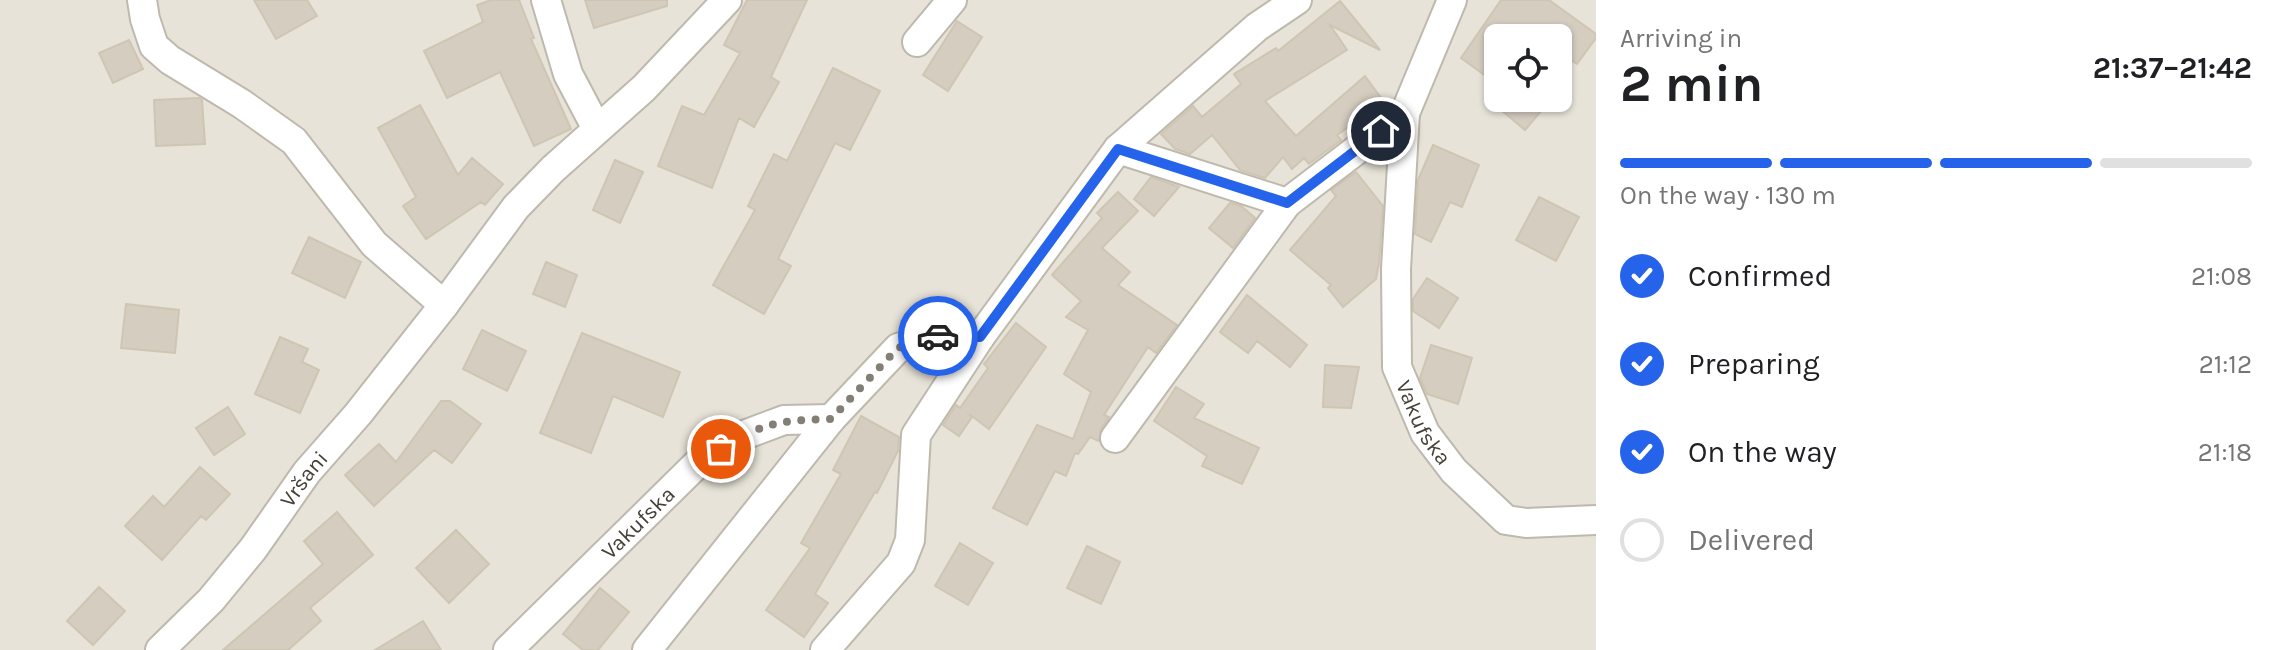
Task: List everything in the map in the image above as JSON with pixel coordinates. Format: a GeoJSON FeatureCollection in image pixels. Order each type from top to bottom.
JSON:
{"type":"FeatureCollection","features":[{"type":"Feature","properties":{"kind":"street"},"geometry":{"type":"LineString","coordinates":[[142,0],[154,46],[170,60],[242,104],[294,141],[374,244],[444,305]]}},
{"type":"Feature","properties":{"kind":"street"},"geometry":{"type":"LineString","coordinates":[[546,0],[568,74],[597,129]]}},
{"type":"Feature","properties":{"kind":"street","name":"Vršani"},"geometry":{"type":"LineString","coordinates":[[160,650],[211,600],[253,549],[307,472],[358,414],[444,305],[516,207],[644,88],[727,0]]}},
{"type":"Feature","properties":{"kind":"street"},"geometry":{"type":"LineString","coordinates":[[917,42],[952,0]]}},
{"type":"Feature","properties":{"kind":"street"},"geometry":{"type":"LineString","coordinates":[[825,650],[901,563],[910,540],[916,435],[980,337],[1118,149],[1257,27],[1297,0]]}},
{"type":"Feature","properties":{"kind":"street","name":"Vakufska"},"geometry":{"type":"LineString","coordinates":[[1452,0],[1405,113],[1396,269],[1397,367],[1425,433],[1454,471],[1506,520],[1526,523],[1596,520]]}},
{"type":"Feature","properties":{"kind":"street"},"geometry":{"type":"LineString","coordinates":[[1115,438],[1287,203],[1405,113]]}},
{"type":"Feature","properties":{"kind":"street"},"geometry":{"type":"LineString","coordinates":[[1118,149],[1287,203]]}},
{"type":"Feature","properties":{"kind":"street"},"geometry":{"type":"LineString","coordinates":[[647,650],[831,419],[898,348],[941,335],[980,337]]}},
{"type":"Feature","properties":{"kind":"street","name":"Vakufska"},"geometry":{"type":"LineString","coordinates":[[508,650],[698,463],[744,435],[784,420],[831,419]]}},
{"type":"Feature","properties":{"kind":"shaded area"},"geometry":{"type":"Polygon","coordinates":[[[0,0],[1596,0],[1596,650],[0,650],[0,0]]]}},
{"type":"Feature","properties":{"kind":"building"},"geometry":{"type":"Polygon","coordinates":[[[254,0],[307,0],[317,16],[276,39],[254,0]]]}},
{"type":"Feature","properties":{"kind":"building"},"geometry":{"type":"Polygon","coordinates":[[[491,0],[519,0],[534,38],[531,39],[571,129],[534,146],[500,72],[447,98],[424,51],[483,22],[477,5],[491,0]]]}},
{"type":"Feature","properties":{"kind":"building"},"geometry":{"type":"Polygon","coordinates":[[[585,0],[667,0],[667,6],[594,28],[585,0]]]}},
{"type":"Feature","properties":{"kind":"building"},"geometry":{"type":"Polygon","coordinates":[[[747,0],[807,0],[771,77],[779,82],[754,127],[739,118],[712,188],[658,166],[682,106],[704,115],[740,53],[724,45],[747,0]]]}},
{"type":"Feature","properties":{"kind":"building"},"geometry":{"type":"Polygon","coordinates":[[[1501,0],[1549,0],[1596,34],[1596,38],[1577,64],[1572,61],[1572,24],[1484,24],[1501,0]]]}},
{"type":"Feature","properties":{"kind":"building"},"geometry":{"type":"Polygon","coordinates":[[[1340,1],[1380,50],[1330,25],[1347,50],[1265,101],[1296,136],[1365,76],[1384,102],[1337,135],[1341,140],[1309,164],[1304,158],[1292,169],[1283,157],[1265,178],[1240,170],[1212,135],[1190,154],[1175,149],[1161,134],[1193,106],[1202,117],[1241,84],[1234,74],[1276,48],[1278,51],[1340,1]]]}},
{"type":"Feature","properties":{"kind":"building"},"geometry":{"type":"Polygon","coordinates":[[[957,21],[982,37],[948,91],[923,75],[957,21]]]}},
{"type":"Feature","properties":{"kind":"building"},"geometry":{"type":"Polygon","coordinates":[[[1484,25],[1484,75],[1461,58],[1484,25]]]}},
{"type":"Feature","properties":{"kind":"building"},"geometry":{"type":"Polygon","coordinates":[[[129,40],[143,69],[113,83],[99,53],[129,40]]]}},
{"type":"Feature","properties":{"kind":"building"},"geometry":{"type":"Polygon","coordinates":[[[833,68],[880,91],[850,150],[835,143],[778,259],[791,266],[764,314],[713,285],[755,210],[748,206],[774,154],[787,161],[833,68]]]}},
{"type":"Feature","properties":{"kind":"building"},"geometry":{"type":"Polygon","coordinates":[[[154,100],[202,100],[205,144],[156,146],[154,100]]]}},
{"type":"Feature","properties":{"kind":"building"},"geometry":{"type":"Polygon","coordinates":[[[420,105],[458,175],[472,158],[503,184],[485,205],[481,202],[426,239],[403,206],[416,197],[378,128],[420,105]]]}},
{"type":"Feature","properties":{"kind":"building"},"geometry":{"type":"Polygon","coordinates":[[[1504,112],[1540,112],[1525,130],[1504,112]]]}},
{"type":"Feature","properties":{"kind":"building"},"geometry":{"type":"Polygon","coordinates":[[[1433,145],[1479,165],[1462,207],[1450,202],[1431,242],[1415,234],[1418,180],[1433,145]]]}},
{"type":"Feature","properties":{"kind":"building"},"geometry":{"type":"Polygon","coordinates":[[[615,160],[643,172],[620,223],[593,210],[615,160]]]}},
{"type":"Feature","properties":{"kind":"building"},"geometry":{"type":"Polygon","coordinates":[[[1356,172],[1383,206],[1379,263],[1376,279],[1343,307],[1328,288],[1331,285],[1290,250],[1336,196],[1331,190],[1356,172]]]}},
{"type":"Feature","properties":{"kind":"building"},"geometry":{"type":"Polygon","coordinates":[[[1151,177],[1179,187],[1154,216],[1134,199],[1151,177]]]}},
{"type":"Feature","properties":{"kind":"building"},"geometry":{"type":"Polygon","coordinates":[[[1118,192],[1138,211],[1102,248],[1130,272],[1118,285],[1177,325],[1156,353],[1148,347],[1104,415],[1109,417],[1101,429],[1099,441],[1090,437],[1078,454],[1075,453],[1066,476],[1055,471],[1027,525],[993,508],[1037,425],[1073,439],[1091,392],[1064,374],[1088,330],[1066,317],[1081,301],[1052,275],[1102,218],[1097,213],[1118,192]]]}},
{"type":"Feature","properties":{"kind":"building"},"geometry":{"type":"Polygon","coordinates":[[[1539,197],[1579,217],[1556,261],[1516,240],[1539,197]]]}},
{"type":"Feature","properties":{"kind":"building"},"geometry":{"type":"Polygon","coordinates":[[[1230,203],[1241,206],[1255,218],[1233,248],[1209,228],[1230,203]]]}},
{"type":"Feature","properties":{"kind":"building"},"geometry":{"type":"Polygon","coordinates":[[[309,237],[361,262],[345,298],[292,273],[309,237]]]}},
{"type":"Feature","properties":{"kind":"building"},"geometry":{"type":"Polygon","coordinates":[[[546,262],[577,275],[565,307],[533,294],[546,262]]]}},
{"type":"Feature","properties":{"kind":"building"},"geometry":{"type":"Polygon","coordinates":[[[1427,278],[1458,298],[1439,328],[1413,311],[1413,299],[1427,278]]]}},
{"type":"Feature","properties":{"kind":"building"},"geometry":{"type":"Polygon","coordinates":[[[1247,295],[1307,345],[1290,367],[1257,341],[1248,353],[1220,332],[1247,295]]]}},
{"type":"Feature","properties":{"kind":"building"},"geometry":{"type":"Polygon","coordinates":[[[126,304],[179,310],[175,353],[121,348],[126,304]]]}},
{"type":"Feature","properties":{"kind":"building"},"geometry":{"type":"Polygon","coordinates":[[[1016,323],[1046,347],[989,429],[969,414],[972,417],[959,436],[943,425],[956,405],[960,408],[988,368],[984,364],[1016,323]]]}},
{"type":"Feature","properties":{"kind":"building"},"geometry":{"type":"Polygon","coordinates":[[[482,330],[526,351],[507,391],[463,369],[482,330]]]}},
{"type":"Feature","properties":{"kind":"building"},"geometry":{"type":"Polygon","coordinates":[[[582,333],[680,372],[663,417],[613,396],[591,453],[540,433],[582,333]]]}},
{"type":"Feature","properties":{"kind":"building"},"geometry":{"type":"Polygon","coordinates":[[[280,337],[308,349],[302,362],[319,370],[300,413],[255,394],[280,337]]]}},
{"type":"Feature","properties":{"kind":"building"},"geometry":{"type":"Polygon","coordinates":[[[1431,345],[1472,358],[1458,404],[1427,394],[1420,378],[1431,345]]]}},
{"type":"Feature","properties":{"kind":"building"},"geometry":{"type":"Polygon","coordinates":[[[1325,365],[1359,367],[1351,408],[1323,407],[1325,365]]]}},
{"type":"Feature","properties":{"kind":"building"},"geometry":{"type":"Polygon","coordinates":[[[1176,387],[1204,404],[1194,418],[1259,448],[1242,484],[1202,466],[1207,456],[1154,421],[1176,387]]]}},
{"type":"Feature","properties":{"kind":"building"},"geometry":{"type":"Polygon","coordinates":[[[441,401],[450,401],[481,424],[452,463],[434,450],[374,506],[345,475],[379,444],[396,462],[441,401]]]}},
{"type":"Feature","properties":{"kind":"building"},"geometry":{"type":"Polygon","coordinates":[[[228,407],[245,434],[214,455],[196,428],[228,407]]]}},
{"type":"Feature","properties":{"kind":"building"},"geometry":{"type":"Polygon","coordinates":[[[861,416],[899,437],[898,451],[877,493],[815,594],[828,603],[804,637],[766,610],[810,548],[801,543],[841,474],[833,470],[861,416]]]}},
{"type":"Feature","properties":{"kind":"building"},"geometry":{"type":"Polygon","coordinates":[[[200,467],[230,494],[206,520],[201,516],[162,560],[125,526],[153,496],[164,507],[200,467]]]}},
{"type":"Feature","properties":{"kind":"building"},"geometry":{"type":"Polygon","coordinates":[[[337,512],[373,555],[310,608],[321,621],[288,650],[223,650],[323,564],[304,541],[337,512]]]}},
{"type":"Feature","properties":{"kind":"building"},"geometry":{"type":"Polygon","coordinates":[[[456,530],[489,564],[449,603],[416,568],[456,530]]]}},
{"type":"Feature","properties":{"kind":"building"},"geometry":{"type":"Polygon","coordinates":[[[960,543],[993,563],[968,605],[935,586],[960,543]]]}},
{"type":"Feature","properties":{"kind":"building"},"geometry":{"type":"Polygon","coordinates":[[[1087,546],[1120,562],[1101,604],[1067,588],[1087,546]]]}},
{"type":"Feature","properties":{"kind":"building"},"geometry":{"type":"Polygon","coordinates":[[[99,587],[125,611],[93,645],[67,621],[99,587]]]}},
{"type":"Feature","properties":{"kind":"building"},"geometry":{"type":"Polygon","coordinates":[[[600,588],[629,612],[598,650],[583,650],[563,634],[600,588]]]}},
{"type":"Feature","properties":{"kind":"building"},"geometry":{"type":"Polygon","coordinates":[[[423,621],[441,650],[375,650],[423,621]]]}},
{"type":"Feature","properties":{"kind":"way so far"},"geometry":{"type":"LineString","coordinates":[[721,449],[744,435],[784,420],[831,419],[898,348],[938,336]]}},
{"type":"Feature","properties":{"kind":"route"},"geometry":{"type":"LineString","coordinates":[[938,336],[980,337],[1118,149],[1287,203],[1381,131]]}}]}
